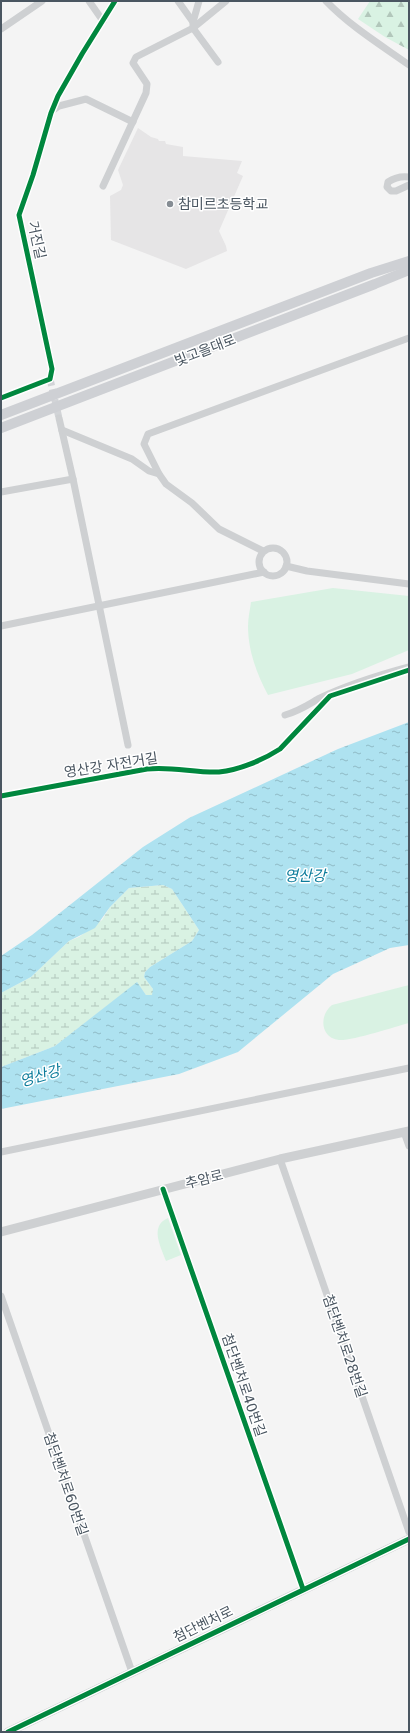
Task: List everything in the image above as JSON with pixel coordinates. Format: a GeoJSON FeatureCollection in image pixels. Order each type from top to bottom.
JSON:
{"type":"FeatureCollection","features":[{"type":"Feature","properties":{"kind":"main road"},"geometry":{"type":"LineString","coordinates":[[371,273],[409,255]]}},
{"type":"Feature","properties":{"kind":"main road","name":"빛고을대로"},"geometry":{"type":"LineString","coordinates":[[1,415],[371,273],[409,261]]}},
{"type":"Feature","properties":{"kind":"main road","name":"빛고을대로"},"geometry":{"type":"LineString","coordinates":[[1,428],[409,270]]}},
{"type":"Feature","properties":{"kind":"main road"},"geometry":{"type":"LineString","coordinates":[[375,284],[409,276]]}},
{"type":"Feature","properties":{"kind":"street"},"geometry":{"type":"LineString","coordinates":[[1,29],[42,1]]}},
{"type":"Feature","properties":{"kind":"street"},"geometry":{"type":"LineString","coordinates":[[89,1],[103,21]]}},
{"type":"Feature","properties":{"kind":"street","name":"거진길"},"geometry":{"type":"LineString","coordinates":[[1,398],[50,379],[52,369],[19,215],[33,175],[51,113],[72,70],[115,1]]}},
{"type":"Feature","properties":{"kind":"street"},"geometry":{"type":"LineString","coordinates":[[178,1],[218,62]]}},
{"type":"Feature","properties":{"kind":"street"},"geometry":{"type":"LineString","coordinates":[[193,25],[199,1]]}},
{"type":"Feature","properties":{"kind":"street"},"geometry":{"type":"LineString","coordinates":[[103,186],[146,93],[147,84],[133,63],[136,57],[193,25],[226,1]]}},
{"type":"Feature","properties":{"kind":"street"},"geometry":{"type":"LineString","coordinates":[[326,1],[362,32],[409,65]]}},
{"type":"Feature","properties":{"kind":"street"},"geometry":{"type":"LineString","coordinates":[[51,113],[59,106],[86,99],[133,122]]}},
{"type":"Feature","properties":{"kind":"street"},"geometry":{"type":"LineString","coordinates":[[409,177],[403,176],[391,180],[388,182],[388,187],[391,191],[396,191],[409,185]]}},
{"type":"Feature","properties":{"kind":"street"},"geometry":{"type":"LineString","coordinates":[[263,551],[219,528],[192,503],[166,484],[159,474],[144,444],[148,434],[409,338]]}},
{"type":"Feature","properties":{"kind":"street"},"geometry":{"type":"LineString","coordinates":[[58,418],[73,479],[128,745]]}},
{"type":"Feature","properties":{"kind":"street"},"geometry":{"type":"LineString","coordinates":[[62,430],[132,459],[149,471],[159,474]]}},
{"type":"Feature","properties":{"kind":"street"},"geometry":{"type":"LineString","coordinates":[[1,492],[73,479]]}},
{"type":"Feature","properties":{"kind":"street"},"geometry":{"type":"LineString","coordinates":[[272,547],[281,550],[286,557],[286,566],[281,574],[272,576],[264,572],[259,564],[263,551],[272,547]]}},
{"type":"Feature","properties":{"kind":"street"},"geometry":{"type":"LineString","coordinates":[[286,566],[307,572],[409,584]]}},
{"type":"Feature","properties":{"kind":"street"},"geometry":{"type":"LineString","coordinates":[[1,626],[264,572]]}},
{"type":"Feature","properties":{"kind":"street"},"geometry":{"type":"LineString","coordinates":[[285,716],[299,711],[318,700],[346,688],[409,667]]}},
{"type":"Feature","properties":{"kind":"street"},"geometry":{"type":"LineString","coordinates":[[1,1152],[409,1068]]}},
{"type":"Feature","properties":{"kind":"street"},"geometry":{"type":"LineString","coordinates":[[407,1132],[409,1146]]}},
{"type":"Feature","properties":{"kind":"street","name":"추암로"},"geometry":{"type":"LineString","coordinates":[[1,1232],[280,1159],[407,1132]]}},
{"type":"Feature","properties":{"kind":"street","name":"첨단벤처로28번길"},"geometry":{"type":"LineString","coordinates":[[280,1159],[409,1532]]}},
{"type":"Feature","properties":{"kind":"street","name":"첨단벤처로40번길"},"geometry":{"type":"LineString","coordinates":[[163,1189],[303,1589]]}},
{"type":"Feature","properties":{"kind":"street","name":"첨단벤처로60번길"},"geometry":{"type":"LineString","coordinates":[[1,1296],[132,1672]]}},
{"type":"Feature","properties":{"kind":"street","name":"첨단벤처로"},"geometry":{"type":"LineString","coordinates":[[8,1732],[409,1539]]}},
{"type":"Feature","properties":{"kind":"shaded area","name":"참미르초등학교"},"geometry":{"type":"Polygon","coordinates":[[[138,128],[159,141],[165,141],[166,144],[183,147],[183,156],[242,161],[237,173],[243,176],[219,231],[227,251],[186,269],[111,240],[110,196],[121,190],[123,185],[118,170],[138,128]]]}},
{"type":"Feature","properties":{"kind":"green space"},"geometry":{"type":"Polygon","coordinates":[[[370,1],[409,1],[409,50],[385,37],[358,19],[370,1]]]}},
{"type":"Feature","properties":{"kind":"green space"},"geometry":{"type":"Polygon","coordinates":[[[333,588],[409,596],[409,650],[352,674],[268,695],[260,679],[251,653],[248,623],[251,602],[333,588]]]}},
{"type":"Feature","properties":{"kind":"green space"},"geometry":{"type":"Polygon","coordinates":[[[163,885],[172,889],[199,930],[192,941],[150,967],[145,972],[144,977],[153,989],[153,995],[146,995],[137,983],[55,1046],[1,1067],[1,993],[31,977],[69,941],[79,937],[102,920],[110,907],[129,888],[163,885]]]}},
{"type":"Feature","properties":{"kind":"green space"},"geometry":{"type":"Polygon","coordinates":[[[409,985],[409,1023],[345,1040],[333,1038],[325,1031],[323,1020],[328,1009],[332,1005],[409,985]]]}},
{"type":"Feature","properties":{"kind":"green space"},"geometry":{"type":"Polygon","coordinates":[[[168,1218],[181,1255],[166,1261],[159,1243],[158,1231],[162,1222],[168,1218]]]}},
{"type":"Feature","properties":{"kind":"water","name":"영산강"},"geometry":{"type":"Polygon","coordinates":[[[409,722],[409,945],[390,948],[333,974],[238,1052],[179,1074],[1,1109],[1,1067],[55,1046],[137,982],[146,995],[152,995],[153,989],[144,977],[145,972],[150,967],[192,941],[199,930],[172,889],[163,885],[129,888],[110,907],[95,928],[69,941],[31,977],[1,993],[1,956],[32,935],[143,847],[189,818],[338,749],[409,722]]]}},
{"type":"Feature","properties":{"kind":"tunnel"},"geometry":{"type":"LineString","coordinates":[[50,379],[59,418]]}},
{"type":"Feature","properties":{"kind":"cycle path"},"geometry":{"type":"LineString","coordinates":[[1,398],[50,379],[52,369],[19,215],[33,175],[51,113],[58,96],[115,1]]}},
{"type":"Feature","properties":{"kind":"cycle path","name":"영산강 자전거길"},"geometry":{"type":"LineString","coordinates":[[1,796],[147,769],[165,768],[201,772],[219,772],[243,767],[259,761],[280,749],[330,696],[409,670]]}},
{"type":"Feature","properties":{"kind":"cycle path"},"geometry":{"type":"LineString","coordinates":[[163,1189],[303,1589]]}},
{"type":"Feature","properties":{"kind":"cycle path"},"geometry":{"type":"LineString","coordinates":[[8,1732],[409,1539]]}},
{"type":"Feature","properties":{"kind":"place","name":"참미르초등학교"},"geometry":{"type":"Point","coordinates":[170,204]}}]}
